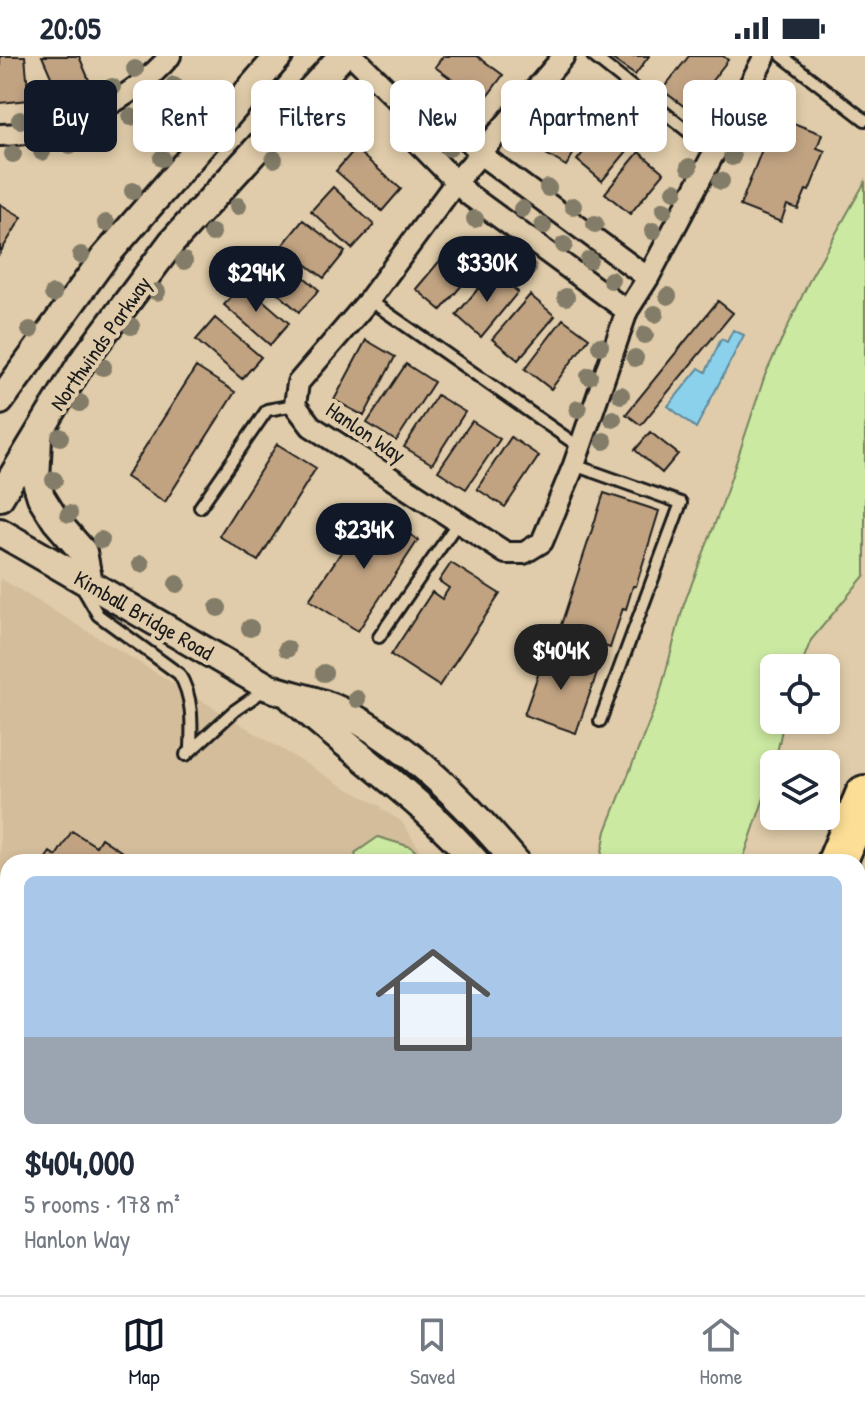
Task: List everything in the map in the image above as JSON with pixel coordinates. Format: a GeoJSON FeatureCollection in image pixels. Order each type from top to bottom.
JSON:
{"type":"FeatureCollection","features":[{"type":"Feature","properties":{"kind":"highway"},"geometry":{"type":"LineString","coordinates":[[840,854],[865,795]]}},
{"type":"Feature","properties":{"kind":"street"},"geometry":{"type":"LineString","coordinates":[[0,135],[34,132],[76,120],[126,95],[170,56]]}},
{"type":"Feature","properties":{"kind":"street","name":"Northwinds Parkway"},"geometry":{"type":"LineString","coordinates":[[0,401],[104,258],[279,56]]}},
{"type":"Feature","properties":{"kind":"street","name":"Northwinds Parkway"},"geometry":{"type":"LineString","coordinates":[[0,497],[82,362],[172,242],[342,56]]}},
{"type":"Feature","properties":{"kind":"street"},"geometry":{"type":"LineString","coordinates":[[353,56],[390,92]]}},
{"type":"Feature","properties":{"kind":"street","name":"Hanlon Way"},"geometry":{"type":"LineString","coordinates":[[564,56],[456,182],[369,300],[298,383],[295,405],[311,426],[506,553],[524,553],[542,542],[578,456],[627,311],[648,278],[714,152]]}},
{"type":"Feature","properties":{"kind":"street","name":"Hanlon Way"},"geometry":{"type":"LineString","coordinates":[[752,80],[765,56]]}},
{"type":"Feature","properties":{"kind":"street"},"geometry":{"type":"LineString","coordinates":[[427,152],[469,195],[627,311]]}},
{"type":"Feature","properties":{"kind":"street"},"geometry":{"type":"LineString","coordinates":[[481,153],[648,278]]}},
{"type":"Feature","properties":{"kind":"street"},"geometry":{"type":"LineString","coordinates":[[38,435],[36,481],[41,497],[56,521],[83,552],[81,578]]}},
{"type":"Feature","properties":{"kind":"street","name":"Kimball Bridge Road"},"geometry":{"type":"LineString","coordinates":[[0,532],[279,692],[429,812],[468,854]]}},
{"type":"Feature","properties":{"kind":"street","name":"Kimball Bridge Road"},"geometry":{"type":"LineString","coordinates":[[279,692],[335,708],[360,721],[415,760],[488,829],[509,854]]}},
{"type":"Feature","properties":{"kind":"lane"},"geometry":{"type":"LineString","coordinates":[[593,56],[683,127]]}},
{"type":"Feature","properties":{"kind":"lane"},"geometry":{"type":"LineString","coordinates":[[782,56],[865,120]]}},
{"type":"Feature","properties":{"kind":"lane"},"geometry":{"type":"LineString","coordinates":[[369,300],[578,456],[681,503],[600,721]]}},
{"type":"Feature","properties":{"kind":"lane"},"geometry":{"type":"LineString","coordinates":[[200,507],[267,410],[295,405]]}},
{"type":"Feature","properties":{"kind":"lane"},"geometry":{"type":"LineString","coordinates":[[379,637],[458,522]]}},
{"type":"Feature","properties":{"kind":"lane"},"geometry":{"type":"LineString","coordinates":[[81,578],[98,615],[179,674],[187,686],[192,719],[189,752],[234,711],[279,692]]}},
{"type":"Feature","properties":{"kind":"shaded area"},"geometry":{"type":"Polygon","coordinates":[[[0,578],[382,807],[401,821],[423,854],[0,854],[0,578]]]}},
{"type":"Feature","properties":{"kind":"green space"},"geometry":{"type":"Polygon","coordinates":[[[865,182],[865,575],[811,640],[806,654],[760,654],[760,734],[781,734],[778,750],[760,750],[760,810],[745,854],[602,854],[606,831],[659,697],[684,604],[722,505],[765,375],[811,277],[865,182]]]}},
{"type":"Feature","properties":{"kind":"green space"},"geometry":{"type":"Polygon","coordinates":[[[378,837],[411,847],[418,854],[355,854],[378,837]]]}},
{"type":"Feature","properties":{"kind":"water"},"geometry":{"type":"Polygon","coordinates":[[[733,330],[744,335],[696,428],[668,406],[699,368],[706,372],[721,339],[727,342],[733,330]]]}},
{"type":"Feature","properties":{"kind":"building"},"geometry":{"type":"Polygon","coordinates":[[[0,56],[25,56],[27,80],[24,80],[24,101],[0,103],[0,56]]]}},
{"type":"Feature","properties":{"kind":"building"},"geometry":{"type":"Polygon","coordinates":[[[42,56],[79,56],[89,80],[52,80],[42,56]]]}},
{"type":"Feature","properties":{"kind":"building"},"geometry":{"type":"Polygon","coordinates":[[[443,56],[477,56],[503,75],[485,99],[485,80],[453,80],[435,67],[443,56]]]}},
{"type":"Feature","properties":{"kind":"building"},"geometry":{"type":"Polygon","coordinates":[[[608,56],[649,56],[635,75],[608,56]]]}},
{"type":"Feature","properties":{"kind":"building"},"geometry":{"type":"Polygon","coordinates":[[[689,56],[723,56],[728,60],[712,80],[683,80],[683,106],[667,94],[667,84],[689,56]]]}},
{"type":"Feature","properties":{"kind":"building"},"geometry":{"type":"Polygon","coordinates":[[[796,124],[822,134],[817,148],[825,151],[798,209],[787,205],[781,222],[740,206],[761,152],[796,152],[796,124]]]}},
{"type":"Feature","properties":{"kind":"building"},"geometry":{"type":"Polygon","coordinates":[[[352,152],[358,152],[401,189],[382,211],[336,171],[352,152]]]}},
{"type":"Feature","properties":{"kind":"building"},"geometry":{"type":"Polygon","coordinates":[[[543,152],[575,152],[566,166],[543,152]]]}},
{"type":"Feature","properties":{"kind":"building"},"geometry":{"type":"Polygon","coordinates":[[[584,152],[626,152],[602,181],[577,160],[584,152]]]}},
{"type":"Feature","properties":{"kind":"building"},"geometry":{"type":"Polygon","coordinates":[[[639,152],[664,173],[630,214],[605,193],[639,152]]]}},
{"type":"Feature","properties":{"kind":"building"},"geometry":{"type":"Polygon","coordinates":[[[333,187],[374,225],[352,249],[311,211],[333,187]]]}},
{"type":"Feature","properties":{"kind":"building"},"geometry":{"type":"Polygon","coordinates":[[[0,204],[22,217],[0,253],[0,204]]]}},
{"type":"Feature","properties":{"kind":"building"},"geometry":{"type":"Polygon","coordinates":[[[303,220],[345,252],[324,278],[282,246],[303,220]]]}},
{"type":"Feature","properties":{"kind":"building"},"geometry":{"type":"Polygon","coordinates":[[[454,244],[479,265],[441,310],[416,289],[454,244]]]}},
{"type":"Feature","properties":{"kind":"building"},"geometry":{"type":"Polygon","coordinates":[[[273,250],[319,290],[299,312],[254,272],[273,250]]]}},
{"type":"Feature","properties":{"kind":"building"},"geometry":{"type":"Polygon","coordinates":[[[493,271],[518,292],[481,337],[456,315],[493,271]]]}},
{"type":"Feature","properties":{"kind":"building"},"geometry":{"type":"Polygon","coordinates":[[[243,283],[289,323],[270,345],[224,305],[243,283]]]}},
{"type":"Feature","properties":{"kind":"building"},"geometry":{"type":"Polygon","coordinates":[[[530,295],[555,316],[518,360],[492,339],[530,295]]]}},
{"type":"Feature","properties":{"kind":"building"},"geometry":{"type":"Polygon","coordinates":[[[718,301],[733,313],[641,425],[626,414],[718,301]]]}},
{"type":"Feature","properties":{"kind":"building"},"geometry":{"type":"Polygon","coordinates":[[[215,318],[261,357],[242,379],[196,340],[215,318]]]}},
{"type":"Feature","properties":{"kind":"building"},"geometry":{"type":"Polygon","coordinates":[[[563,319],[589,338],[551,389],[525,369],[563,319]]]}},
{"type":"Feature","properties":{"kind":"building"},"geometry":{"type":"Polygon","coordinates":[[[366,340],[395,357],[364,416],[334,400],[366,340]]]}},
{"type":"Feature","properties":{"kind":"building"},"geometry":{"type":"Polygon","coordinates":[[[406,364],[434,382],[396,441],[367,423],[406,364]]]}},
{"type":"Feature","properties":{"kind":"building"},"geometry":{"type":"Polygon","coordinates":[[[196,367],[235,392],[165,502],[126,477],[196,367]]]}},
{"type":"Feature","properties":{"kind":"building"},"geometry":{"type":"Polygon","coordinates":[[[437,395],[465,412],[432,464],[404,447],[437,395]]]}},
{"type":"Feature","properties":{"kind":"building"},"geometry":{"type":"Polygon","coordinates":[[[472,421],[500,439],[466,489],[438,471],[472,421]]]}},
{"type":"Feature","properties":{"kind":"building"},"geometry":{"type":"Polygon","coordinates":[[[650,432],[678,454],[662,473],[635,450],[650,432]]]}},
{"type":"Feature","properties":{"kind":"building"},"geometry":{"type":"Polygon","coordinates":[[[511,437],[539,456],[505,507],[477,489],[511,437]]]}},
{"type":"Feature","properties":{"kind":"building"},"geometry":{"type":"Polygon","coordinates":[[[277,444],[316,468],[258,561],[219,536],[277,444]]]}},
{"type":"Feature","properties":{"kind":"building"},"geometry":{"type":"Polygon","coordinates":[[[604,493],[659,511],[636,586],[633,586],[626,609],[623,608],[610,648],[559,631],[604,493]]]}},
{"type":"Feature","properties":{"kind":"building"},"geometry":{"type":"Polygon","coordinates":[[[370,508],[418,540],[358,631],[309,600],[351,538],[360,544],[367,533],[358,527],[370,508]]]}},
{"type":"Feature","properties":{"kind":"building"},"geometry":{"type":"Polygon","coordinates":[[[451,563],[500,594],[439,686],[391,655],[432,592],[442,599],[449,588],[439,581],[451,563]]]}},
{"type":"Feature","properties":{"kind":"building"},"geometry":{"type":"Polygon","coordinates":[[[546,652],[598,670],[576,733],[524,715],[546,652]]]}},
{"type":"Feature","properties":{"kind":"building"},"geometry":{"type":"Polygon","coordinates":[[[72,831],[96,846],[101,838],[125,854],[57,854],[72,831]]]}}]}
